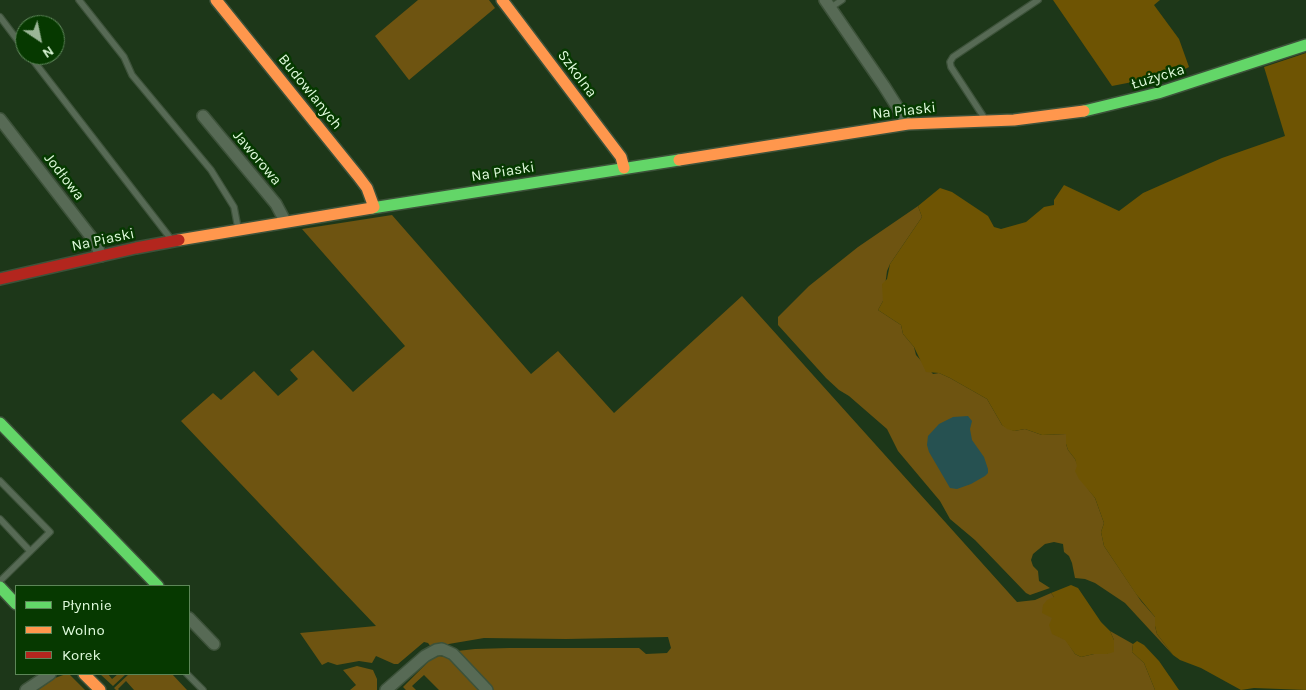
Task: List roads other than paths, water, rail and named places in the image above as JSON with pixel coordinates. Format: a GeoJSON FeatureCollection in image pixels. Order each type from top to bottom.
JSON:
{"type":"FeatureCollection","features":[{"type":"Feature","properties":{"kind":"street","name":"Budowlanych"},"geometry":{"type":"LineString","coordinates":[[216,0],[358,176],[367,188],[374,207]]}},
{"type":"Feature","properties":{"kind":"street","name":"Szkolna"},"geometry":{"type":"LineString","coordinates":[[502,0],[621,157],[624,168]]}},
{"type":"Feature","properties":{"kind":"street"},"geometry":{"type":"LineString","coordinates":[[828,4],[908,124]]}},
{"type":"Feature","properties":{"kind":"street","name":"Łużycka"},"geometry":{"type":"LineString","coordinates":[[1014,120],[1055,116],[1158,94],[1306,45]]}},
{"type":"Feature","properties":{"kind":"street","name":"Jaworowa"},"geometry":{"type":"LineString","coordinates":[[203,116],[276,204],[285,221]]}},
{"type":"Feature","properties":{"kind":"street","name":"Jodłowa"},"geometry":{"type":"LineString","coordinates":[[0,119],[95,242],[101,256]]}},
{"type":"Feature","properties":{"kind":"street","name":"Na Piaski"},"geometry":{"type":"LineString","coordinates":[[0,279],[172,241],[374,207],[908,124],[1014,120]]}},
{"type":"Feature","properties":{"kind":"street"},"geometry":{"type":"LineString","coordinates":[[0,423],[157,585]]}},
{"type":"Feature","properties":{"kind":"street"},"geometry":{"type":"LineString","coordinates":[[0,587],[15,603]]}},
{"type":"Feature","properties":{"kind":"street"},"geometry":{"type":"LineString","coordinates":[[190,619],[214,644]]}},
{"type":"Feature","properties":{"kind":"street"},"geometry":{"type":"LineString","coordinates":[[386,690],[430,652],[442,649],[453,654],[487,690]]}},
{"type":"Feature","properties":{"kind":"street"},"geometry":{"type":"LineString","coordinates":[[26,690],[48,675]]}},
{"type":"Feature","properties":{"kind":"street"},"geometry":{"type":"LineString","coordinates":[[85,675],[100,690]]}},
{"type":"Feature","properties":{"kind":"lane"},"geometry":{"type":"LineString","coordinates":[[79,0],[124,56],[132,75],[211,170],[234,207],[239,229]]}},
{"type":"Feature","properties":{"kind":"lane"},"geometry":{"type":"LineString","coordinates":[[828,4],[842,0]]}},
{"type":"Feature","properties":{"kind":"lane"},"geometry":{"type":"LineString","coordinates":[[986,121],[951,67],[950,62],[953,57],[1038,0]]}},
{"type":"Feature","properties":{"kind":"lane"},"geometry":{"type":"LineString","coordinates":[[0,17],[15,37]]}},
{"type":"Feature","properties":{"kind":"lane"},"geometry":{"type":"LineString","coordinates":[[37,65],[172,241]]}},
{"type":"Feature","properties":{"kind":"lane"},"geometry":{"type":"LineString","coordinates":[[0,481],[50,532],[0,580]]}},
{"type":"Feature","properties":{"kind":"lane"},"geometry":{"type":"LineString","coordinates":[[0,519],[30,551]]}},
{"type":"Feature","properties":{"kind":"lane"},"geometry":{"type":"LineString","coordinates":[[188,675],[203,690]]}},
{"type":"Feature","properties":{"kind":"water"},"geometry":{"type":"Polygon","coordinates":[[[968,416],[972,421],[970,429],[972,440],[984,457],[988,473],[971,484],[957,489],[950,488],[929,452],[927,445],[928,436],[939,424],[953,417],[968,416]]]}}]}
